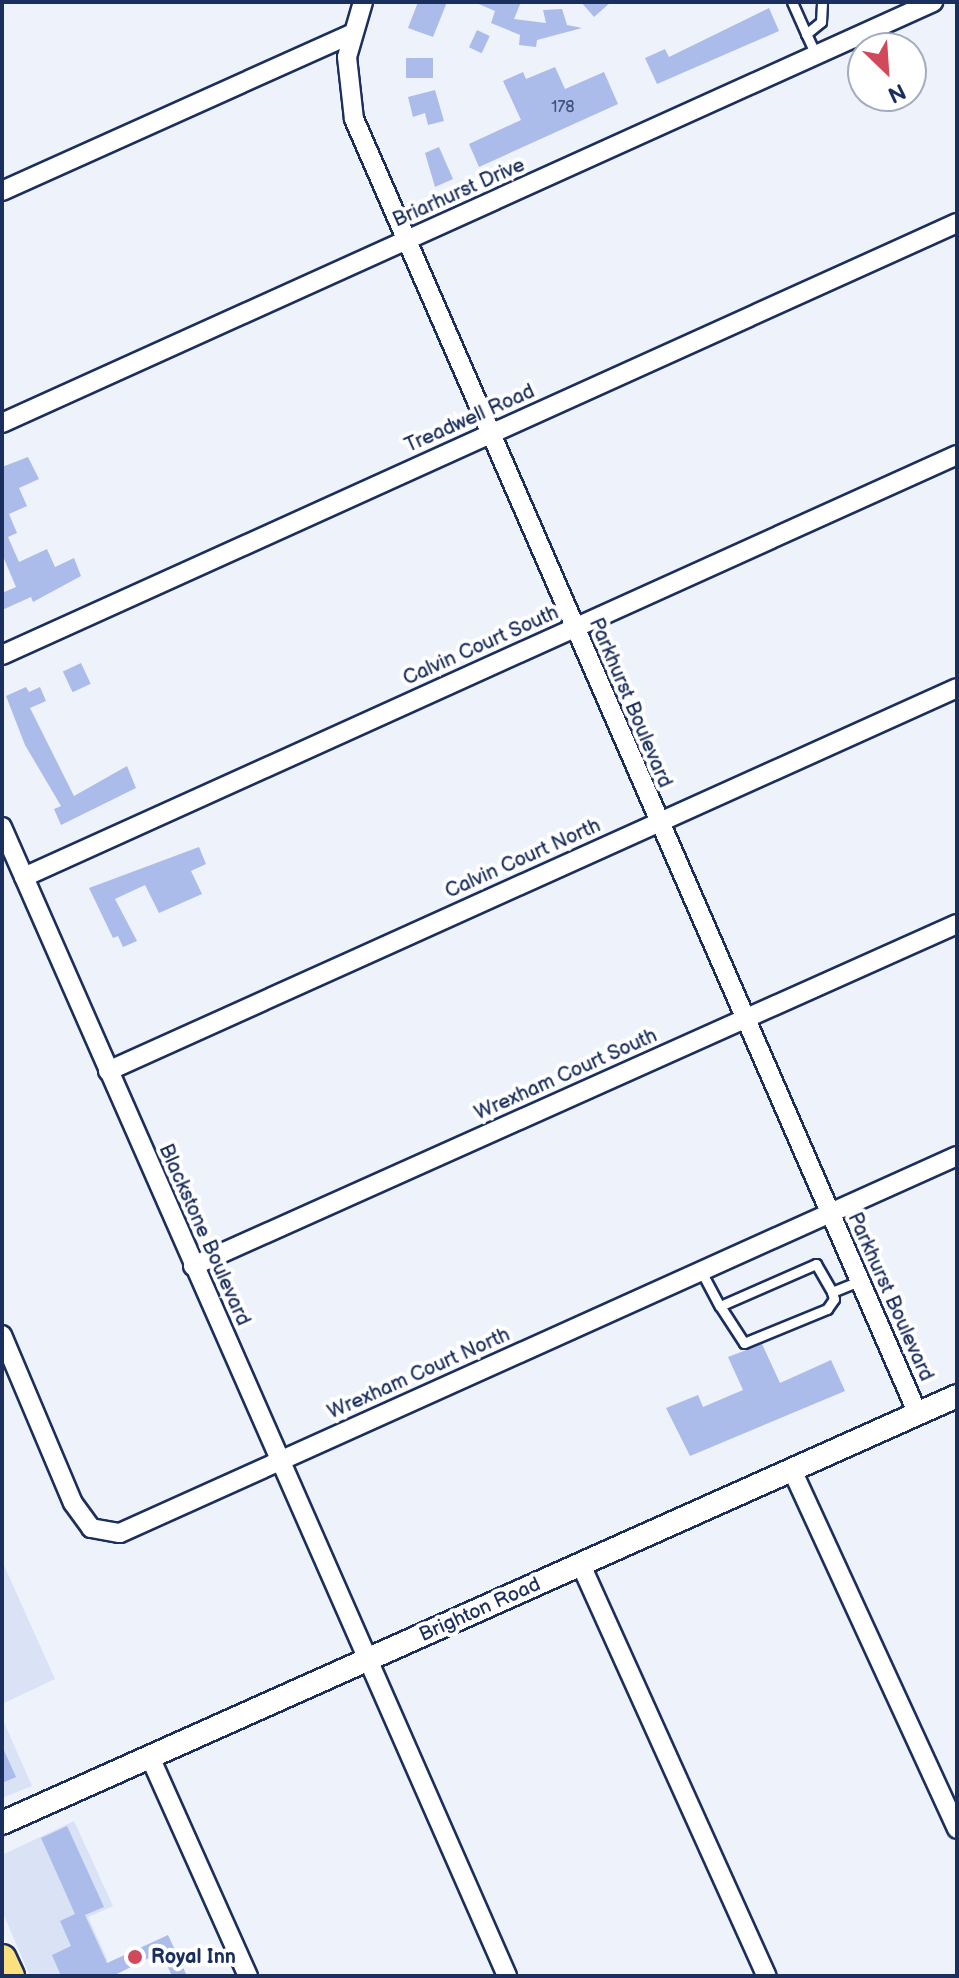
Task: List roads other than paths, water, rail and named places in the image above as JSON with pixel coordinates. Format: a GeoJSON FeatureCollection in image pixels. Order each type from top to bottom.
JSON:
{"type":"FeatureCollection","features":[{"type":"Feature","properties":{"kind":"main road"},"geometry":{"type":"LineString","coordinates":[[2,1959],[10,1976]]}},
{"type":"Feature","properties":{"kind":"street","name":"Parkhurst Boulevard"},"geometry":{"type":"LineString","coordinates":[[363,2],[351,34],[349,104],[573,628],[918,1414]]}},
{"type":"Feature","properties":{"kind":"street","name":"Briarhurst Drive"},"geometry":{"type":"LineString","coordinates":[[2,423],[933,2]]}},
{"type":"Feature","properties":{"kind":"street"},"geometry":{"type":"LineString","coordinates":[[2,191],[351,34]]}},
{"type":"Feature","properties":{"kind":"street","name":"Treadwell Road"},"geometry":{"type":"LineString","coordinates":[[2,655],[957,223]]}},
{"type":"Feature","properties":{"kind":"street","name":"Calvin Court South"},"geometry":{"type":"LineString","coordinates":[[24,877],[957,455]]}},
{"type":"Feature","properties":{"kind":"street","name":"Calvin Court North"},"geometry":{"type":"LineString","coordinates":[[108,1071],[957,688]]}},
{"type":"Feature","properties":{"kind":"street","name":"Blackstone Boulevard"},"geometry":{"type":"LineString","coordinates":[[2,827],[365,1660],[507,1976]]}},
{"type":"Feature","properties":{"kind":"street","name":"Wrexham Court South"},"geometry":{"type":"LineString","coordinates":[[193,1266],[957,924]]}},
{"type":"Feature","properties":{"kind":"street","name":"Wrexham Court North"},"geometry":{"type":"LineString","coordinates":[[2,1335],[73,1503],[91,1528],[120,1533],[957,1156]]}},
{"type":"Feature","properties":{"kind":"street","name":"Brighton Road"},"geometry":{"type":"LineString","coordinates":[[2,1823],[957,1396]]}},
{"type":"Feature","properties":{"kind":"street"},"geometry":{"type":"LineString","coordinates":[[792,1470],[957,1829]]}},
{"type":"Feature","properties":{"kind":"street"},"geometry":{"type":"LineString","coordinates":[[581,1565],[767,1976]]}},
{"type":"Feature","properties":{"kind":"street"},"geometry":{"type":"LineString","coordinates":[[150,1757],[248,1976]]}},
{"type":"Feature","properties":{"kind":"lane"},"geometry":{"type":"LineString","coordinates":[[792,2],[816,55]]}},
{"type":"Feature","properties":{"kind":"lane"},"geometry":{"type":"LineString","coordinates":[[806,34],[821,22],[822,2]]}},
{"type":"Feature","properties":{"kind":"lane"},"geometry":{"type":"LineString","coordinates":[[701,1271],[720,1306],[744,1343],[827,1309],[834,1299],[816,1264],[720,1306]]}},
{"type":"Feature","properties":{"kind":"lane"},"geometry":{"type":"LineString","coordinates":[[832,1292],[859,1281]]}},
{"type":"Feature","properties":{"kind":"place","name":"Royal Inn"},"geometry":{"type":"Point","coordinates":[135,1957]}}]}
